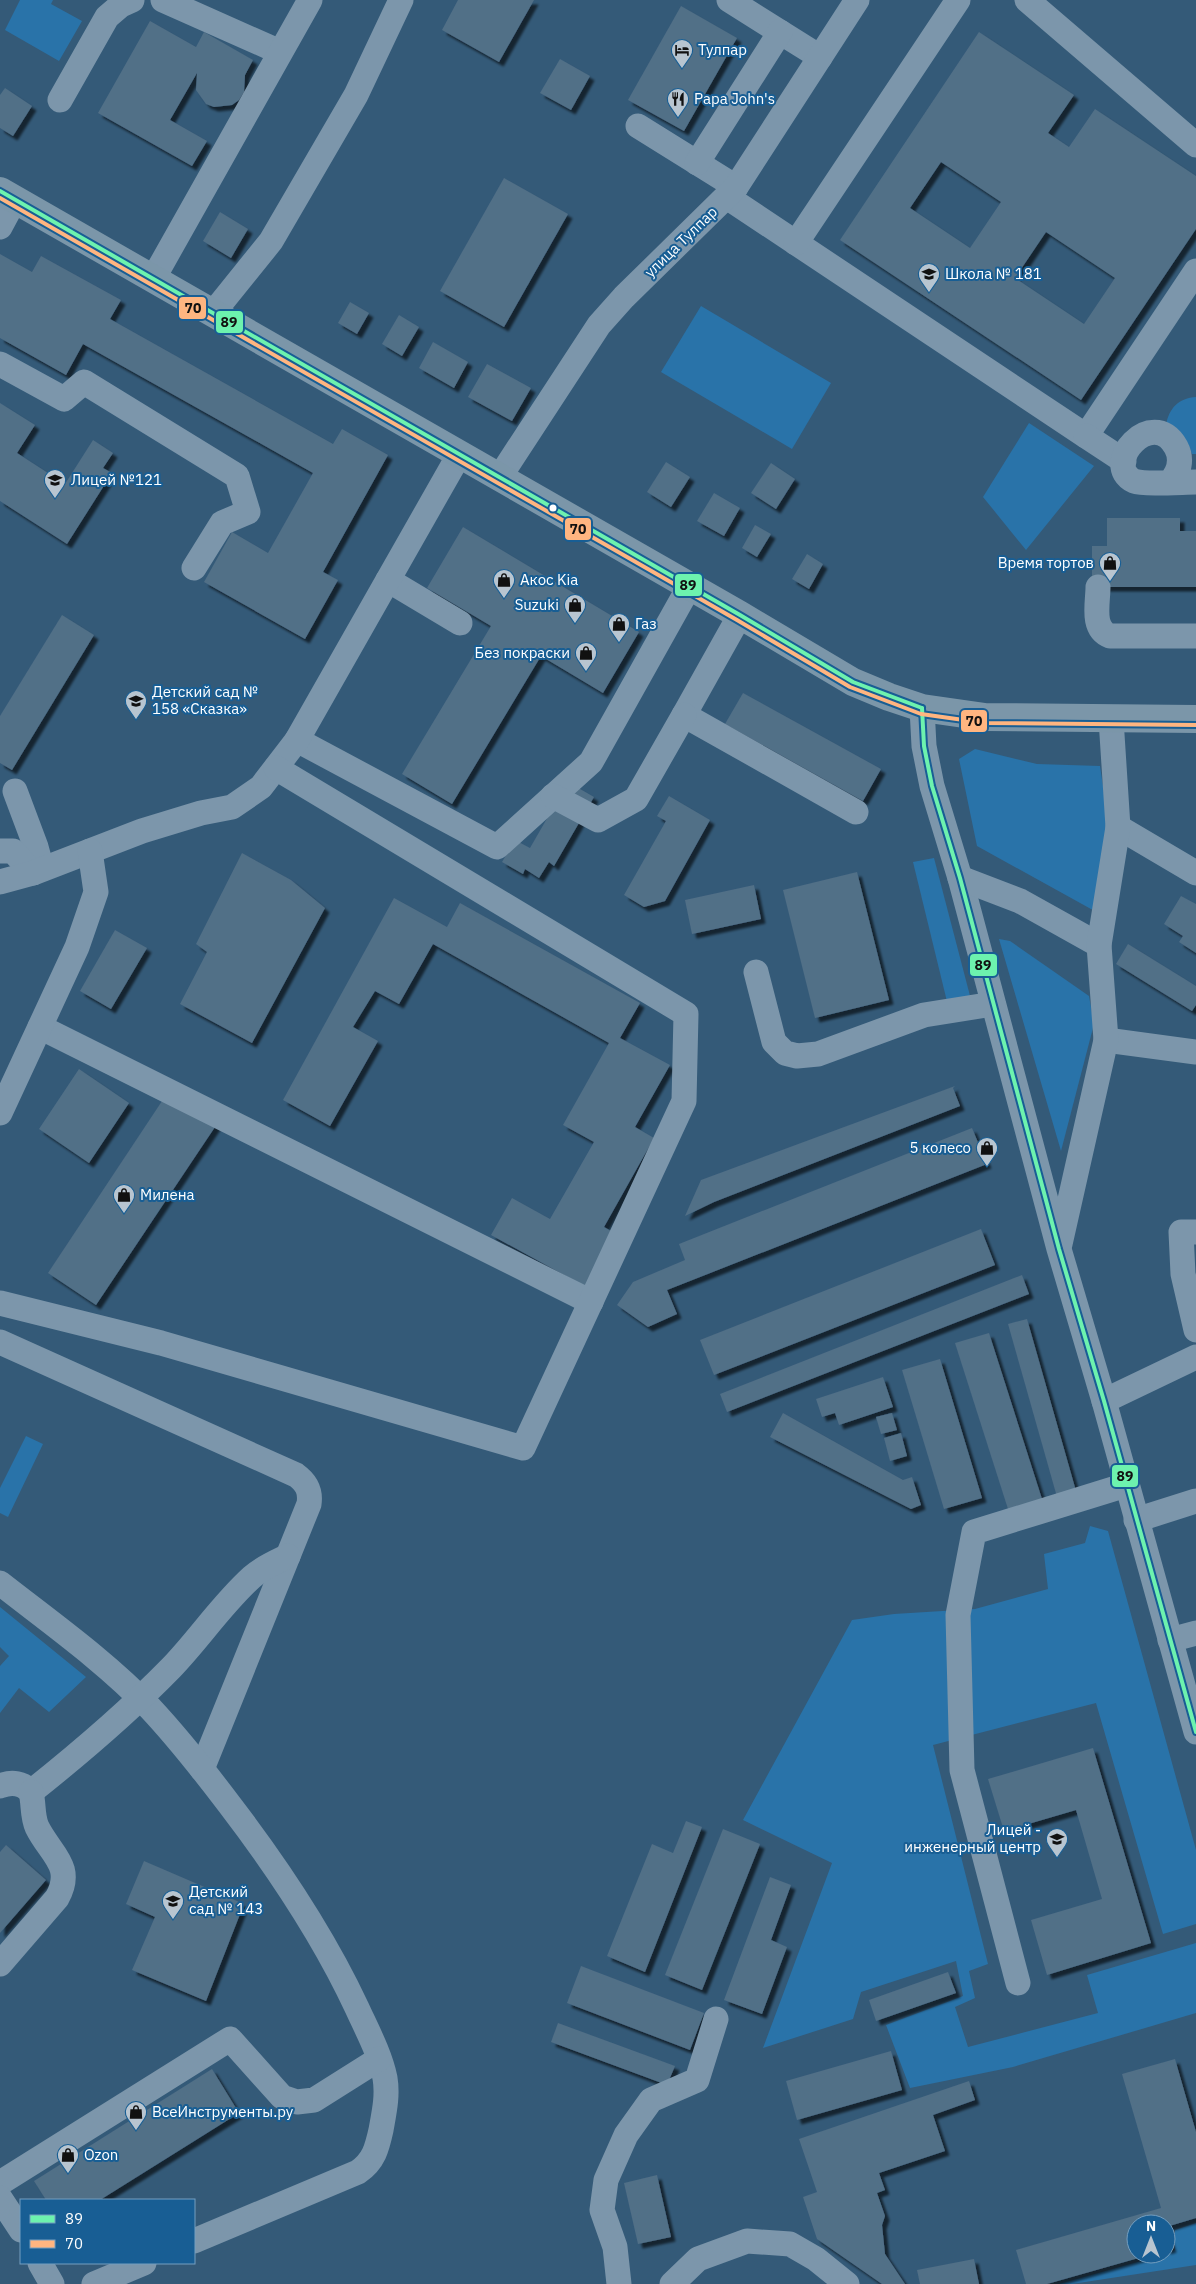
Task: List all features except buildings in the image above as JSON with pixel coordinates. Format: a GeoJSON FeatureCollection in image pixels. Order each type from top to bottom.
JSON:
{"type":"FeatureCollection","features":[{"type":"Feature","properties":{"kind":"main road"},"geometry":{"type":"LineString","coordinates":[[8,195],[740,615],[853,682],[922,708],[985,716],[1196,719]]}},
{"type":"Feature","properties":{"kind":"street"},"geometry":{"type":"LineString","coordinates":[[60,100],[106,17],[121,5],[132,0]]}},
{"type":"Feature","properties":{"kind":"street"},"geometry":{"type":"LineString","coordinates":[[163,0],[280,52]]}},
{"type":"Feature","properties":{"kind":"street"},"geometry":{"type":"LineString","coordinates":[[153,279],[258,72],[280,52],[310,0]]}},
{"type":"Feature","properties":{"kind":"street"},"geometry":{"type":"LineString","coordinates":[[213,313],[271,241],[356,95],[401,0]]}},
{"type":"Feature","properties":{"kind":"street"},"geometry":{"type":"LineString","coordinates":[[729,0],[820,57]]}},
{"type":"Feature","properties":{"kind":"street","name":"улица Тулпар"},"geometry":{"type":"LineString","coordinates":[[499,478],[589,340],[605,319],[731,192],[857,0]]}},
{"type":"Feature","properties":{"kind":"street"},"geometry":{"type":"LineString","coordinates":[[796,243],[958,0]]}},
{"type":"Feature","properties":{"kind":"street"},"geometry":{"type":"LineString","coordinates":[[1027,0],[1196,144]]}},
{"type":"Feature","properties":{"kind":"street"},"geometry":{"type":"LineString","coordinates":[[698,163],[780,32]]}},
{"type":"Feature","properties":{"kind":"street"},"geometry":{"type":"LineString","coordinates":[[638,126],[698,163],[731,192],[796,243],[1124,461]]}},
{"type":"Feature","properties":{"kind":"street"},"geometry":{"type":"LineString","coordinates":[[0,226],[8,195]]}},
{"type":"Feature","properties":{"kind":"street"},"geometry":{"type":"LineString","coordinates":[[1086,436],[1196,270]]}},
{"type":"Feature","properties":{"kind":"street"},"geometry":{"type":"LineString","coordinates":[[0,364],[64,399],[84,382],[237,476],[248,512],[222,523],[194,568]]}},
{"type":"Feature","properties":{"kind":"street"},"geometry":{"type":"LineString","coordinates":[[1170,482],[1179,469],[1180,461],[1176,446],[1164,436],[1148,433],[1140,436],[1128,446],[1124,461],[1128,476],[1133,480],[1170,482],[1196,482]]}},
{"type":"Feature","properties":{"kind":"street"},"geometry":{"type":"LineString","coordinates":[[0,882],[90,852],[142,831],[201,813],[232,807],[260,787],[297,740],[459,455]]}},
{"type":"Feature","properties":{"kind":"street"},"geometry":{"type":"LineString","coordinates":[[388,580],[460,623]]}},
{"type":"Feature","properties":{"kind":"street"},"geometry":{"type":"LineString","coordinates":[[297,740],[497,847],[591,762],[689,587]]}},
{"type":"Feature","properties":{"kind":"street"},"geometry":{"type":"LineString","coordinates":[[1098,587],[1098,622],[1099,628],[1105,634],[1110,636],[1196,636]]}},
{"type":"Feature","properties":{"kind":"street"},"geometry":{"type":"LineString","coordinates":[[553,796],[598,820],[636,799],[740,615]]}},
{"type":"Feature","properties":{"kind":"street"},"geometry":{"type":"LineString","coordinates":[[922,708],[924,746],[932,786],[960,878],[1058,1249],[1104,1401],[1196,1732]]}},
{"type":"Feature","properties":{"kind":"street"},"geometry":{"type":"LineString","coordinates":[[684,715],[856,812]]}},
{"type":"Feature","properties":{"kind":"street"},"geometry":{"type":"LineString","coordinates":[[1058,1249],[1106,1040],[1099,945],[1118,827],[1112,719]]}},
{"type":"Feature","properties":{"kind":"street"},"geometry":{"type":"LineString","coordinates":[[0,1304],[161,1343],[523,1448],[684,1101],[686,1014],[276,768]]}},
{"type":"Feature","properties":{"kind":"street"},"geometry":{"type":"LineString","coordinates":[[15,791],[36,847],[37,871]]}},
{"type":"Feature","properties":{"kind":"street"},"geometry":{"type":"LineString","coordinates":[[1118,827],[1196,873]]}},
{"type":"Feature","properties":{"kind":"street"},"geometry":{"type":"LineString","coordinates":[[0,851],[13,851],[37,871]]}},
{"type":"Feature","properties":{"kind":"street"},"geometry":{"type":"LineString","coordinates":[[0,1112],[77,947],[96,892],[90,852]]}},
{"type":"Feature","properties":{"kind":"street"},"geometry":{"type":"LineString","coordinates":[[960,878],[1020,901],[1099,945]]}},
{"type":"Feature","properties":{"kind":"street"},"geometry":{"type":"LineString","coordinates":[[756,972],[774,1042],[785,1053],[797,1056],[818,1054],[924,1014],[993,1004]]}},
{"type":"Feature","properties":{"kind":"street"},"geometry":{"type":"LineString","coordinates":[[40,1027],[591,1302]]}},
{"type":"Feature","properties":{"kind":"street"},"geometry":{"type":"LineString","coordinates":[[1106,1040],[1196,1052]]}},
{"type":"Feature","properties":{"kind":"street"},"geometry":{"type":"LineString","coordinates":[[1196,1232],[1181,1232],[1183,1274],[1196,1330]]}},
{"type":"Feature","properties":{"kind":"street"},"geometry":{"type":"LineString","coordinates":[[0,1342],[296,1475],[304,1481],[308,1488],[310,1497],[201,1777]]}},
{"type":"Feature","properties":{"kind":"street"},"geometry":{"type":"LineString","coordinates":[[1104,1401],[1196,1357]]}},
{"type":"Feature","properties":{"kind":"street"},"geometry":{"type":"LineString","coordinates":[[1018,1983],[962,1770],[958,1615],[974,1532],[1126,1485]]}},
{"type":"Feature","properties":{"kind":"street"},"geometry":{"type":"LineString","coordinates":[[1136,1520],[1196,1501]]}},
{"type":"Feature","properties":{"kind":"street"},"geometry":{"type":"LineString","coordinates":[[31,1792],[89,1746],[141,1699],[189,1649],[252,1577],[267,1566],[288,1556]]}},
{"type":"Feature","properties":{"kind":"street"},"geometry":{"type":"LineString","coordinates":[[0,1583],[92,1655],[141,1699],[174,1735],[201,1777],[265,1851],[328,1949],[351,1995],[379,2059],[386,2086],[386,2103],[378,2147],[366,2166],[358,2172],[195,2241]]}},
{"type":"Feature","properties":{"kind":"street"},"geometry":{"type":"LineString","coordinates":[[1170,1640],[1196,1633]]}},
{"type":"Feature","properties":{"kind":"street"},"geometry":{"type":"LineString","coordinates":[[0,1786],[18,1783],[26,1786],[31,1792],[37,1827],[64,1870],[63,1889],[57,1898],[0,1964]]}},
{"type":"Feature","properties":{"kind":"street"},"geometry":{"type":"LineString","coordinates":[[619,2284],[615,2247],[602,2210],[606,2180],[626,2135],[651,2100],[697,2080],[716,2019]]}},
{"type":"Feature","properties":{"kind":"street"},"geometry":{"type":"LineString","coordinates":[[0,2183],[225,2033],[282,2097],[297,2102],[314,2100],[379,2059]]}},
{"type":"Feature","properties":{"kind":"street"},"geometry":{"type":"LineString","coordinates":[[0,2198],[20,2228]]}},
{"type":"Feature","properties":{"kind":"street"},"geometry":{"type":"LineString","coordinates":[[672,2284],[698,2259],[747,2241],[790,2244],[816,2259],[847,2284]]}},
{"type":"Feature","properties":{"kind":"street"},"geometry":{"type":"LineString","coordinates":[[41,2264],[52,2284]]}},
{"type":"Feature","properties":{"kind":"street"},"geometry":{"type":"LineString","coordinates":[[94,2284],[142,2264]]}},
{"type":"Feature","properties":{"kind":"shaded area"},"geometry":{"type":"Polygon","coordinates":[[[20,0],[53,0],[51,4],[82,21],[59,61],[5,30],[20,0]]]}},
{"type":"Feature","properties":{"kind":"shaded area"},"geometry":{"type":"Polygon","coordinates":[[[701,306],[831,383],[792,449],[661,372],[701,306]]]}},
{"type":"Feature","properties":{"kind":"shaded area"},"geometry":{"type":"Polygon","coordinates":[[[1196,397],[1196,454],[1192,454],[1188,444],[1166,425],[1172,409],[1176,405],[1185,399],[1196,397]]]}},
{"type":"Feature","properties":{"kind":"shaded area"},"geometry":{"type":"Polygon","coordinates":[[[1029,423],[1094,466],[1026,550],[983,497],[1029,423]]]}},
{"type":"Feature","properties":{"kind":"shaded area"},"geometry":{"type":"Polygon","coordinates":[[[975,749],[1037,764],[1100,766],[1109,826],[1100,914],[977,846],[959,759],[975,749]]]}},
{"type":"Feature","properties":{"kind":"shaded area"},"geometry":{"type":"Polygon","coordinates":[[[934,858],[975,1015],[952,1022],[913,862],[934,858]]]}},
{"type":"Feature","properties":{"kind":"shaded area"},"geometry":{"type":"Polygon","coordinates":[[[999,939],[1010,941],[1089,996],[1094,1024],[1061,1151],[999,939]]]}},
{"type":"Feature","properties":{"kind":"shaded area"},"geometry":{"type":"Polygon","coordinates":[[[26,1436],[43,1444],[8,1517],[0,1513],[0,1488],[26,1436]]]}},
{"type":"Feature","properties":{"kind":"shaded area"},"geometry":{"type":"Polygon","coordinates":[[[1090,1526],[1108,1531],[1196,1850],[1196,1924],[1163,1934],[1096,1703],[933,1745],[988,1964],[969,1971],[975,1998],[955,2007],[968,2047],[1098,2013],[1087,1975],[1196,1943],[1196,2013],[1013,2067],[910,2088],[886,2025],[963,1996],[956,1961],[861,1992],[853,2019],[763,2048],[832,1863],[743,1820],[852,1620],[894,1614],[975,1609],[1048,1589],[1044,1554],[1085,1543],[1090,1526]]]}},
{"type":"Feature","properties":{"kind":"shaded area"},"geometry":{"type":"Polygon","coordinates":[[[0,1607],[86,1677],[49,1712],[19,1688],[0,1713],[0,1666],[9,1656],[0,1647],[0,1607]]]}},
{"type":"Feature","properties":{"kind":"shaded area"},"geometry":{"type":"Polygon","coordinates":[[[1196,2223],[1196,2265],[1072,2284],[1059,2284],[1130,2264],[1176,2264],[1176,2230],[1196,2223]]]}},
{"type":"Feature","properties":{"kind":"transit line","name":"89"},"geometry":{"type":"LineString","coordinates":[[0,191],[740,615],[853,682],[922,708]]}},
{"type":"Feature","properties":{"kind":"transit line","name":"70"},"geometry":{"type":"LineString","coordinates":[[0,198],[737,620],[850,687],[921,714],[985,723],[1196,725]]}},
{"type":"Feature","properties":{"kind":"transit line","name":"89"},"geometry":{"type":"LineString","coordinates":[[922,708],[924,746],[932,786],[960,878],[1059,1249],[1104,1401],[1196,1732]]}},
{"type":"Feature","properties":{"kind":"place","name":"Тулпар"},"geometry":{"type":"Point","coordinates":[682,69]}},
{"type":"Feature","properties":{"kind":"place","name":"Papa John's"},"geometry":{"type":"Point","coordinates":[678,118]}},
{"type":"Feature","properties":{"kind":"place","name":"Школа № 181"},"geometry":{"type":"Point","coordinates":[929,293]}},
{"type":"Feature","properties":{"kind":"place","name":"Лицей №121"},"geometry":{"type":"Point","coordinates":[55,499]}},
{"type":"Feature","properties":{"kind":"place","name":"Время тортов"},"geometry":{"type":"Point","coordinates":[1110,582]}},
{"type":"Feature","properties":{"kind":"place","name":"Акос Kia"},"geometry":{"type":"Point","coordinates":[504,599]}},
{"type":"Feature","properties":{"kind":"place","name":"Suzuki"},"geometry":{"type":"Point","coordinates":[575,624]}},
{"type":"Feature","properties":{"kind":"place","name":"Газ"},"geometry":{"type":"Point","coordinates":[619,643]}},
{"type":"Feature","properties":{"kind":"place","name":"Без покраски"},"geometry":{"type":"Point","coordinates":[586,672]}},
{"type":"Feature","properties":{"kind":"place","name":"Детский сад № 158 «Сказка»"},"geometry":{"type":"Point","coordinates":[136,720]}},
{"type":"Feature","properties":{"kind":"place","name":"5 колесо"},"geometry":{"type":"Point","coordinates":[987,1167]}},
{"type":"Feature","properties":{"kind":"place","name":"Милена"},"geometry":{"type":"Point","coordinates":[124,1214]}},
{"type":"Feature","properties":{"kind":"place","name":"Лицей - инженерный центр"},"geometry":{"type":"Point","coordinates":[1057,1858]}},
{"type":"Feature","properties":{"kind":"place","name":"Детский сад № 143"},"geometry":{"type":"Point","coordinates":[173,1920]}},
{"type":"Feature","properties":{"kind":"place","name":"ВсеИнструменты.ру"},"geometry":{"type":"Point","coordinates":[136,2131]}},
{"type":"Feature","properties":{"kind":"place","name":"Ozon"},"geometry":{"type":"Point","coordinates":[68,2174]}}]}
